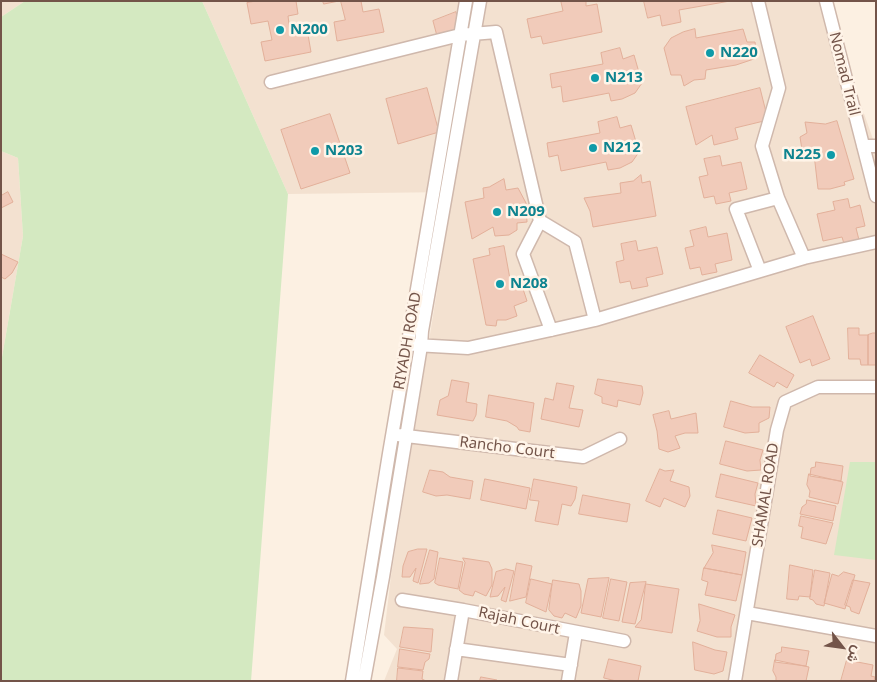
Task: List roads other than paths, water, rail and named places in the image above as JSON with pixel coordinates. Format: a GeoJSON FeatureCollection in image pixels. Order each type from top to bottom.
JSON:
{"type":"FeatureCollection","features":[{"type":"Feature","properties":{"kind":"street","name":"RIYADH ROAD"},"geometry":{"type":"LineString","coordinates":[[364,681],[406,436],[414,345],[466,1]]}},
{"type":"Feature","properties":{"kind":"street","name":"RIYADH ROAD"},"geometry":{"type":"LineString","coordinates":[[352,681],[391,434],[414,345],[422,331],[480,1]]}},
{"type":"Feature","properties":{"kind":"street"},"geometry":{"type":"LineString","coordinates":[[758,1],[778,88],[762,146],[778,198],[804,258]]}},
{"type":"Feature","properties":{"kind":"street","name":"Nomad Trail"},"geometry":{"type":"LineString","coordinates":[[826,1],[869,146],[876,196]]}},
{"type":"Feature","properties":{"kind":"street"},"geometry":{"type":"LineString","coordinates":[[271,82],[460,35],[496,32],[540,221],[523,254],[551,330]]}},
{"type":"Feature","properties":{"kind":"street"},"geometry":{"type":"LineString","coordinates":[[760,271],[736,209],[778,198]]}},
{"type":"Feature","properties":{"kind":"street"},"geometry":{"type":"LineString","coordinates":[[540,221],[575,242],[594,320]]}},
{"type":"Feature","properties":{"kind":"street"},"geometry":{"type":"LineString","coordinates":[[414,345],[468,348],[551,330],[594,320],[804,258],[876,242]]}},
{"type":"Feature","properties":{"kind":"street","name":"SHAMAL ROAD"},"geometry":{"type":"LineString","coordinates":[[736,681],[777,430],[785,402],[818,387],[876,388]]}},
{"type":"Feature","properties":{"kind":"street","name":"Rancho Court"},"geometry":{"type":"LineString","coordinates":[[391,434],[583,457],[620,439]]}},
{"type":"Feature","properties":{"kind":"street","name":"Rajah Court"},"geometry":{"type":"LineString","coordinates":[[402,600],[624,641]]}},
{"type":"Feature","properties":{"kind":"street","name":"Rajah Court"},"geometry":{"type":"LineString","coordinates":[[451,681],[463,610]]}},
{"type":"Feature","properties":{"kind":"street"},"geometry":{"type":"LineString","coordinates":[[747,613],[876,636]]}},
{"type":"Feature","properties":{"kind":"street","name":"Rajah Court"},"geometry":{"type":"LineString","coordinates":[[568,681],[576,633]]}},
{"type":"Feature","properties":{"kind":"street"},"geometry":{"type":"LineString","coordinates":[[456,649],[571,665]]}},
{"type":"Feature","properties":{"kind":"place","name":"N200"},"geometry":{"type":"Point","coordinates":[280,30]}},
{"type":"Feature","properties":{"kind":"place","name":"N220"},"geometry":{"type":"Point","coordinates":[710,53]}},
{"type":"Feature","properties":{"kind":"place","name":"N213"},"geometry":{"type":"Point","coordinates":[595,78]}},
{"type":"Feature","properties":{"kind":"place","name":"N212"},"geometry":{"type":"Point","coordinates":[593,148]}},
{"type":"Feature","properties":{"kind":"place","name":"N203"},"geometry":{"type":"Point","coordinates":[315,151]}},
{"type":"Feature","properties":{"kind":"place","name":"N225"},"geometry":{"type":"Point","coordinates":[831,155]}},
{"type":"Feature","properties":{"kind":"place","name":"N209"},"geometry":{"type":"Point","coordinates":[497,212]}},
{"type":"Feature","properties":{"kind":"place","name":"N208"},"geometry":{"type":"Point","coordinates":[500,284]}}]}
